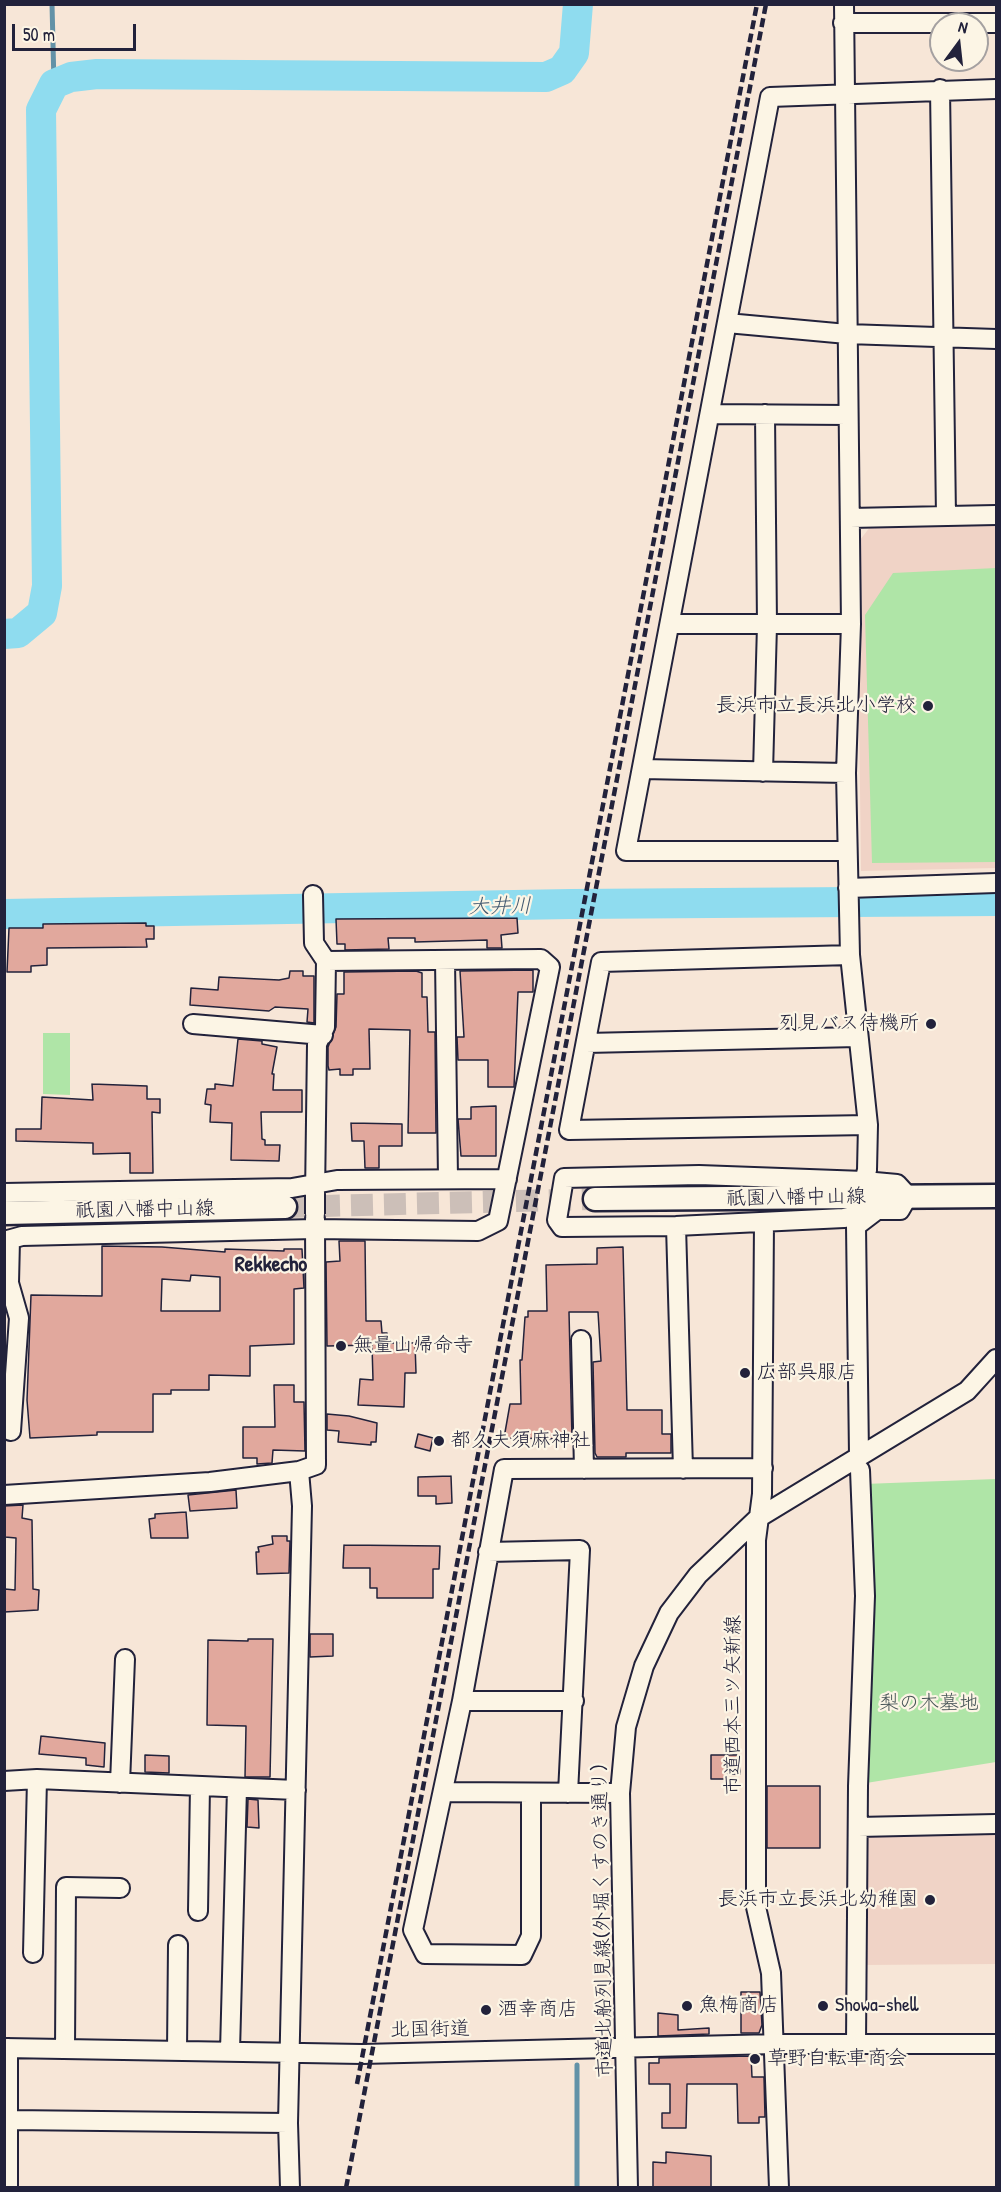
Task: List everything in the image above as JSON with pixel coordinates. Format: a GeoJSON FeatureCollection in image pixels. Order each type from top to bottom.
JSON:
{"type":"FeatureCollection","features":[{"type":"Feature","properties":{"kind":"main road","name":"祇園八幡中山線"},"geometry":{"type":"LineString","coordinates":[[595,1199],[996,1196]]}},
{"type":"Feature","properties":{"kind":"main road","name":"祇園八幡中山線"},"geometry":{"type":"LineString","coordinates":[[4,1214],[285,1207]]}},
{"type":"Feature","properties":{"kind":"street"},"geometry":{"type":"LineString","coordinates":[[864,1181],[867,1170],[868,1125],[850,955],[847,851],[846,773],[851,624],[843,14],[996,23]]}},
{"type":"Feature","properties":{"kind":"street"},"geometry":{"type":"LineString","coordinates":[[940,89],[946,516]]}},
{"type":"Feature","properties":{"kind":"street"},"geometry":{"type":"LineString","coordinates":[[847,851],[626,851],[770,97],[940,89],[996,89]]}},
{"type":"Feature","properties":{"kind":"street"},"geometry":{"type":"LineString","coordinates":[[727,324],[847,334],[996,339]]}},
{"type":"Feature","properties":{"kind":"street"},"geometry":{"type":"LineString","coordinates":[[710,414],[848,415]]}},
{"type":"Feature","properties":{"kind":"street"},"geometry":{"type":"LineString","coordinates":[[763,772],[767,626],[765,414]]}},
{"type":"Feature","properties":{"kind":"street"},"geometry":{"type":"LineString","coordinates":[[850,518],[996,514]]}},
{"type":"Feature","properties":{"kind":"street"},"geometry":{"type":"LineString","coordinates":[[670,624],[767,626],[851,624]]}},
{"type":"Feature","properties":{"kind":"street"},"geometry":{"type":"LineString","coordinates":[[642,769],[846,773]]}},
{"type":"Feature","properties":{"kind":"street"},"geometry":{"type":"LineString","coordinates":[[849,897],[996,883]]}},
{"type":"Feature","properties":{"kind":"street"},"geometry":{"type":"LineString","coordinates":[[4,1495],[210,1482],[299,1471],[316,1465],[317,1044],[323,1035],[326,961],[314,943],[314,904]]}},
{"type":"Feature","properties":{"kind":"street"},"geometry":{"type":"LineString","coordinates":[[850,955],[601,962],[569,1130],[868,1125]]}},
{"type":"Feature","properties":{"kind":"street"},"geometry":{"type":"LineString","coordinates":[[11,1431],[19,1318],[9,1283],[7,1240],[22,1236],[315,1222],[478,1231],[498,1221],[550,967],[540,959],[326,961]]}},
{"type":"Feature","properties":{"kind":"street"},"geometry":{"type":"LineString","coordinates":[[445,960],[448,1178]]}},
{"type":"Feature","properties":{"kind":"street"},"geometry":{"type":"LineString","coordinates":[[193,1024],[323,1035]]}},
{"type":"Feature","properties":{"kind":"street"},"geometry":{"type":"LineString","coordinates":[[586,1043],[858,1037]]}},
{"type":"Feature","properties":{"kind":"street"},"geometry":{"type":"LineString","coordinates":[[699,1175],[864,1181],[897,1184],[908,1196],[900,1210],[877,1210],[844,1218],[676,1226],[562,1227],[557,1220],[564,1178],[699,1175]]}},
{"type":"Feature","properties":{"kind":"street"},"geometry":{"type":"LineString","coordinates":[[4,1193],[292,1188],[315,1190],[337,1180],[507,1179]]}},
{"type":"Feature","properties":{"kind":"street"},"geometry":{"type":"LineString","coordinates":[[856,2043],[858,1827],[864,1596],[856,1226],[877,1210]]}},
{"type":"Feature","properties":{"kind":"street","name":"市道西本三ツ矢新線"},"geometry":{"type":"LineString","coordinates":[[764,1222],[763,1468],[758,1518],[756,1907],[771,1973],[779,2187]]}},
{"type":"Feature","properties":{"kind":"street"},"geometry":{"type":"LineString","coordinates":[[676,1226],[683,1469]]}},
{"type":"Feature","properties":{"kind":"street"},"geometry":{"type":"LineString","coordinates":[[581,1340],[584,1469]]}},
{"type":"Feature","properties":{"kind":"street","name":"市道北船列見線(外堀くすのき通り)"},"geometry":{"type":"LineString","coordinates":[[628,2187],[620,1793],[626,1727],[644,1666],[669,1613],[698,1575],[758,1518],[860,1462],[967,1390],[996,1359]]}},
{"type":"Feature","properties":{"kind":"street"},"geometry":{"type":"LineString","coordinates":[[531,1793],[531,1936],[522,1955],[425,1954],[413,1930],[462,1701],[504,1468],[763,1468]]}},
{"type":"Feature","properties":{"kind":"street"},"geometry":{"type":"LineString","coordinates":[[290,2187],[289,2053],[302,1506],[299,1471]]}},
{"type":"Feature","properties":{"kind":"street"},"geometry":{"type":"LineString","coordinates":[[488,1552],[580,1550],[568,1793]]}},
{"type":"Feature","properties":{"kind":"street"},"geometry":{"type":"LineString","coordinates":[[120,1783],[125,1659]]}},
{"type":"Feature","properties":{"kind":"street"},"geometry":{"type":"LineString","coordinates":[[462,1701],[574,1701]]}},
{"type":"Feature","properties":{"kind":"street"},"geometry":{"type":"LineString","coordinates":[[4,1781],[37,1779],[296,1790]]}},
{"type":"Feature","properties":{"kind":"street"},"geometry":{"type":"LineString","coordinates":[[33,1953],[37,1779]]}},
{"type":"Feature","properties":{"kind":"street"},"geometry":{"type":"LineString","coordinates":[[198,1911],[200,1786]]}},
{"type":"Feature","properties":{"kind":"street"},"geometry":{"type":"LineString","coordinates":[[230,2051],[237,1788]]}},
{"type":"Feature","properties":{"kind":"street"},"geometry":{"type":"LineString","coordinates":[[444,1792],[620,1793]]}},
{"type":"Feature","properties":{"kind":"street"},"geometry":{"type":"LineString","coordinates":[[858,1827],[996,1824]]}},
{"type":"Feature","properties":{"kind":"street"},"geometry":{"type":"LineString","coordinates":[[65,2049],[66,1887],[120,1888]]}},
{"type":"Feature","properties":{"kind":"street"},"geometry":{"type":"LineString","coordinates":[[177,2051],[178,1945]]}},
{"type":"Feature","properties":{"kind":"street","name":"北国街道"},"geometry":{"type":"LineString","coordinates":[[6,2048],[362,2054],[775,2044],[996,2044]]}},
{"type":"Feature","properties":{"kind":"street"},"geometry":{"type":"LineString","coordinates":[[6,2048],[9,2120],[8,2187]]}},
{"type":"Feature","properties":{"kind":"street"},"geometry":{"type":"LineString","coordinates":[[9,2120],[288,2123]]}},
{"type":"Feature","properties":{"kind":"shaded area","name":"長浜市立長浜北小学校"},"geometry":{"type":"Polygon","coordinates":[[[996,522],[996,868],[861,871],[857,544],[870,527],[996,522]]]}},
{"type":"Feature","properties":{"kind":"shaded area","name":"長浜市立長浜北幼稚園"},"geometry":{"type":"Polygon","coordinates":[[[996,1835],[996,1964],[864,1965],[864,1836],[996,1835]]]}},
{"type":"Feature","properties":{"kind":"green space","name":"長浜市立長浜北小学校"},"geometry":{"type":"Polygon","coordinates":[[[996,568],[996,862],[872,863],[865,615],[893,573],[996,568]]]}},
{"type":"Feature","properties":{"kind":"green space"},"geometry":{"type":"Polygon","coordinates":[[[43,1033],[70,1033],[70,1095],[43,1094],[43,1033]]]}},
{"type":"Feature","properties":{"kind":"green space","name":"梨の木墓地"},"geometry":{"type":"Polygon","coordinates":[[[996,1479],[996,1762],[860,1784],[864,1484],[996,1479]]]}},
{"type":"Feature","properties":{"kind":"building"},"geometry":{"type":"Polygon","coordinates":[[[517,918],[518,933],[501,935],[502,948],[487,948],[487,940],[415,942],[415,938],[388,938],[389,949],[345,950],[345,944],[337,944],[336,919],[517,918]]]}},
{"type":"Feature","properties":{"kind":"building"},"geometry":{"type":"Polygon","coordinates":[[[146,923],[146,926],[154,926],[154,939],[146,939],[147,947],[47,948],[47,965],[31,966],[31,972],[7,972],[9,928],[43,928],[43,924],[146,923]]]}},
{"type":"Feature","properties":{"kind":"building"},"geometry":{"type":"Polygon","coordinates":[[[533,970],[533,992],[518,992],[514,1087],[488,1087],[488,1060],[458,1060],[457,1037],[464,1037],[460,971],[533,970]]]}},
{"type":"Feature","properties":{"kind":"building"},"geometry":{"type":"Polygon","coordinates":[[[290,971],[303,971],[303,976],[314,976],[314,1023],[307,1022],[308,1009],[275,1007],[269,1011],[190,1005],[191,988],[218,990],[219,977],[279,980],[289,978],[290,971]]]}},
{"type":"Feature","properties":{"kind":"building"},"geometry":{"type":"Polygon","coordinates":[[[416,971],[422,973],[422,997],[427,997],[428,1032],[435,1032],[436,1133],[408,1133],[410,1030],[369,1029],[370,1069],[353,1069],[353,1075],[340,1075],[340,1069],[329,1070],[328,1066],[328,1047],[336,1027],[337,994],[344,994],[344,972],[416,971]]]}},
{"type":"Feature","properties":{"kind":"building"},"geometry":{"type":"Polygon","coordinates":[[[238,1039],[262,1041],[262,1044],[277,1047],[272,1074],[274,1074],[273,1090],[302,1090],[302,1112],[261,1112],[262,1139],[265,1140],[265,1145],[280,1145],[279,1161],[231,1160],[232,1123],[210,1122],[211,1105],[205,1104],[207,1089],[215,1089],[215,1084],[233,1086],[238,1039]]]}},
{"type":"Feature","properties":{"kind":"building"},"geometry":{"type":"Polygon","coordinates":[[[92,1084],[147,1086],[147,1099],[160,1099],[160,1113],[152,1112],[153,1173],[130,1173],[130,1153],[93,1154],[93,1143],[16,1141],[16,1129],[41,1129],[42,1097],[93,1100],[92,1084]]]}},
{"type":"Feature","properties":{"kind":"building"},"geometry":{"type":"Polygon","coordinates":[[[496,1106],[496,1156],[461,1156],[458,1119],[471,1119],[471,1107],[496,1106]]]}},
{"type":"Feature","properties":{"kind":"building"},"geometry":{"type":"Polygon","coordinates":[[[351,1123],[402,1124],[402,1146],[379,1146],[379,1168],[365,1168],[364,1141],[352,1141],[351,1123]]]}},
{"type":"Feature","properties":{"kind":"building"},"geometry":{"type":"Polygon","coordinates":[[[339,1241],[365,1241],[366,1321],[381,1321],[382,1333],[387,1333],[387,1343],[415,1343],[416,1373],[405,1373],[404,1407],[358,1405],[360,1379],[373,1380],[372,1345],[327,1346],[326,1262],[340,1261],[339,1241]]]}},
{"type":"Feature","properties":{"kind":"building"},"geometry":{"type":"Polygon","coordinates":[[[102,1246],[162,1247],[225,1252],[225,1249],[284,1251],[284,1249],[302,1249],[304,1288],[294,1289],[294,1344],[250,1346],[250,1376],[209,1375],[209,1390],[171,1390],[171,1394],[153,1394],[153,1432],[97,1432],[97,1435],[30,1438],[27,1400],[31,1295],[102,1296],[102,1246]],[[191,1275],[190,1281],[162,1279],[161,1311],[220,1311],[220,1277],[191,1275]]]}},
{"type":"Feature","properties":{"kind":"building"},"geometry":{"type":"Polygon","coordinates":[[[623,1247],[627,1410],[662,1410],[662,1434],[671,1434],[671,1453],[626,1453],[626,1457],[597,1457],[595,1453],[593,1362],[601,1361],[598,1312],[569,1312],[572,1439],[504,1438],[510,1404],[521,1404],[520,1360],[522,1360],[525,1317],[528,1317],[528,1311],[547,1311],[546,1265],[597,1264],[597,1248],[623,1247]]]}},
{"type":"Feature","properties":{"kind":"building"},"geometry":{"type":"Polygon","coordinates":[[[274,1385],[294,1385],[294,1402],[304,1402],[305,1451],[273,1450],[272,1463],[257,1464],[257,1458],[243,1458],[243,1427],[275,1427],[274,1385]]]}},
{"type":"Feature","properties":{"kind":"building"},"geometry":{"type":"Polygon","coordinates":[[[327,1414],[349,1416],[377,1423],[376,1442],[371,1442],[371,1445],[338,1442],[339,1431],[327,1430],[327,1414]]]}},
{"type":"Feature","properties":{"kind":"building"},"geometry":{"type":"Polygon","coordinates":[[[418,1434],[433,1438],[430,1451],[415,1447],[418,1434]]]}},
{"type":"Feature","properties":{"kind":"building"},"geometry":{"type":"Polygon","coordinates":[[[451,1476],[452,1503],[436,1504],[436,1496],[418,1496],[418,1477],[451,1476]]]}},
{"type":"Feature","properties":{"kind":"building"},"geometry":{"type":"Polygon","coordinates":[[[236,1490],[237,1508],[190,1511],[188,1495],[236,1490]]]}},
{"type":"Feature","properties":{"kind":"building"},"geometry":{"type":"Polygon","coordinates":[[[23,1505],[22,1518],[32,1520],[33,1589],[39,1590],[38,1610],[4,1612],[5,1589],[15,1590],[16,1538],[5,1537],[4,1506],[23,1505]]]}},
{"type":"Feature","properties":{"kind":"building"},"geometry":{"type":"Polygon","coordinates":[[[186,1512],[188,1538],[151,1538],[149,1519],[155,1518],[155,1514],[186,1512]]]}},
{"type":"Feature","properties":{"kind":"building"},"geometry":{"type":"Polygon","coordinates":[[[272,1536],[287,1536],[287,1541],[290,1541],[289,1573],[257,1574],[256,1552],[259,1552],[258,1547],[273,1544],[272,1536]]]}},
{"type":"Feature","properties":{"kind":"building"},"geometry":{"type":"Polygon","coordinates":[[[344,1545],[440,1546],[439,1569],[433,1569],[433,1598],[377,1598],[377,1588],[370,1588],[370,1568],[343,1568],[344,1545]]]}},
{"type":"Feature","properties":{"kind":"building"},"geometry":{"type":"Polygon","coordinates":[[[310,1634],[333,1634],[333,1656],[310,1657],[310,1634]]]}},
{"type":"Feature","properties":{"kind":"building"},"geometry":{"type":"Polygon","coordinates":[[[248,1639],[273,1639],[270,1777],[245,1777],[246,1726],[207,1725],[208,1640],[248,1641],[248,1639]]]}},
{"type":"Feature","properties":{"kind":"building"},"geometry":{"type":"Polygon","coordinates":[[[41,1736],[105,1743],[104,1767],[86,1765],[86,1758],[39,1754],[41,1736]]]}},
{"type":"Feature","properties":{"kind":"building"},"geometry":{"type":"Polygon","coordinates":[[[145,1755],[169,1756],[169,1773],[145,1772],[145,1755]]]}},
{"type":"Feature","properties":{"kind":"building"},"geometry":{"type":"Polygon","coordinates":[[[711,1755],[740,1755],[740,1774],[726,1774],[726,1779],[711,1779],[711,1755]]]}},
{"type":"Feature","properties":{"kind":"building"},"geometry":{"type":"Polygon","coordinates":[[[767,1786],[820,1786],[820,1848],[767,1848],[767,1786]]]}},
{"type":"Feature","properties":{"kind":"building"},"geometry":{"type":"Polygon","coordinates":[[[248,1799],[258,1800],[259,1828],[247,1827],[248,1799]]]}},
{"type":"Feature","properties":{"kind":"building"},"geometry":{"type":"Polygon","coordinates":[[[741,1992],[760,1992],[762,2025],[759,2033],[741,2033],[741,1992]]]}},
{"type":"Feature","properties":{"kind":"building"},"geometry":{"type":"Polygon","coordinates":[[[658,2013],[678,2015],[678,2030],[709,2028],[709,2034],[658,2036],[658,2013]]]}},
{"type":"Feature","properties":{"kind":"building"},"geometry":{"type":"Polygon","coordinates":[[[751,2056],[752,2077],[764,2077],[765,2117],[759,2117],[759,2123],[738,2123],[737,2084],[687,2084],[686,2128],[662,2128],[662,2113],[670,2113],[670,2084],[649,2084],[649,2063],[659,2063],[659,2058],[751,2056]]]}},
{"type":"Feature","properties":{"kind":"building"},"geometry":{"type":"Polygon","coordinates":[[[666,2152],[711,2156],[711,2187],[653,2187],[653,2162],[666,2163],[666,2152]]]}},
{"type":"Feature","properties":{"kind":"waterway"},"geometry":{"type":"LineString","coordinates":[[52,4],[54,84]]}},
{"type":"Feature","properties":{"kind":"waterway"},"geometry":{"type":"LineString","coordinates":[[4,634],[18,633],[42,613],[47,586],[41,110],[54,84],[71,77],[97,74],[546,77],[562,70],[574,53],[578,4]]}},
{"type":"Feature","properties":{"kind":"waterway","name":"大井川"},"geometry":{"type":"LineString","coordinates":[[4,914],[571,904],[996,901]]}},
{"type":"Feature","properties":{"kind":"waterway"},"geometry":{"type":"LineString","coordinates":[[577,2065],[577,2188]]}},
{"type":"Feature","properties":{"kind":"tunnel"},"geometry":{"type":"LineString","coordinates":[[285,1207],[595,1199]]}},
{"type":"Feature","properties":{"kind":"railway"},"geometry":{"type":"LineString","coordinates":[[357,2084],[757,4]]}},
{"type":"Feature","properties":{"kind":"railway"},"geometry":{"type":"LineString","coordinates":[[346,2188],[766,4]]}},
{"type":"Feature","properties":{"kind":"place","name":"長浜市立長浜北小学校"},"geometry":{"type":"Point","coordinates":[928,706]}},
{"type":"Feature","properties":{"kind":"place","name":"列見バス待機所"},"geometry":{"type":"Point","coordinates":[931,1024]}},
{"type":"Feature","properties":{"kind":"place","name":"無量山帰命寺"},"geometry":{"type":"Point","coordinates":[341,1346]}},
{"type":"Feature","properties":{"kind":"place","name":"広部呉服店"},"geometry":{"type":"Point","coordinates":[745,1373]}},
{"type":"Feature","properties":{"kind":"place","name":"都久夫須麻神社"},"geometry":{"type":"Point","coordinates":[439,1441]}},
{"type":"Feature","properties":{"kind":"place","name":"長浜市立長浜北幼稚園"},"geometry":{"type":"Point","coordinates":[930,1900]}},
{"type":"Feature","properties":{"kind":"place","name":"魚梅商店"},"geometry":{"type":"Point","coordinates":[687,2006]}},
{"type":"Feature","properties":{"kind":"place","name":"Showa-shell"},"geometry":{"type":"Point","coordinates":[823,2006]}},
{"type":"Feature","properties":{"kind":"place","name":"酒幸商店"},"geometry":{"type":"Point","coordinates":[486,2010]}},
{"type":"Feature","properties":{"kind":"place","name":"草野自転車商会"},"geometry":{"type":"Point","coordinates":[755,2059]}},
{"type":"Feature","properties":{"kind":"district","name":"Rekkecho"},"geometry":{"type":"Point","coordinates":[271,1265]}}]}
